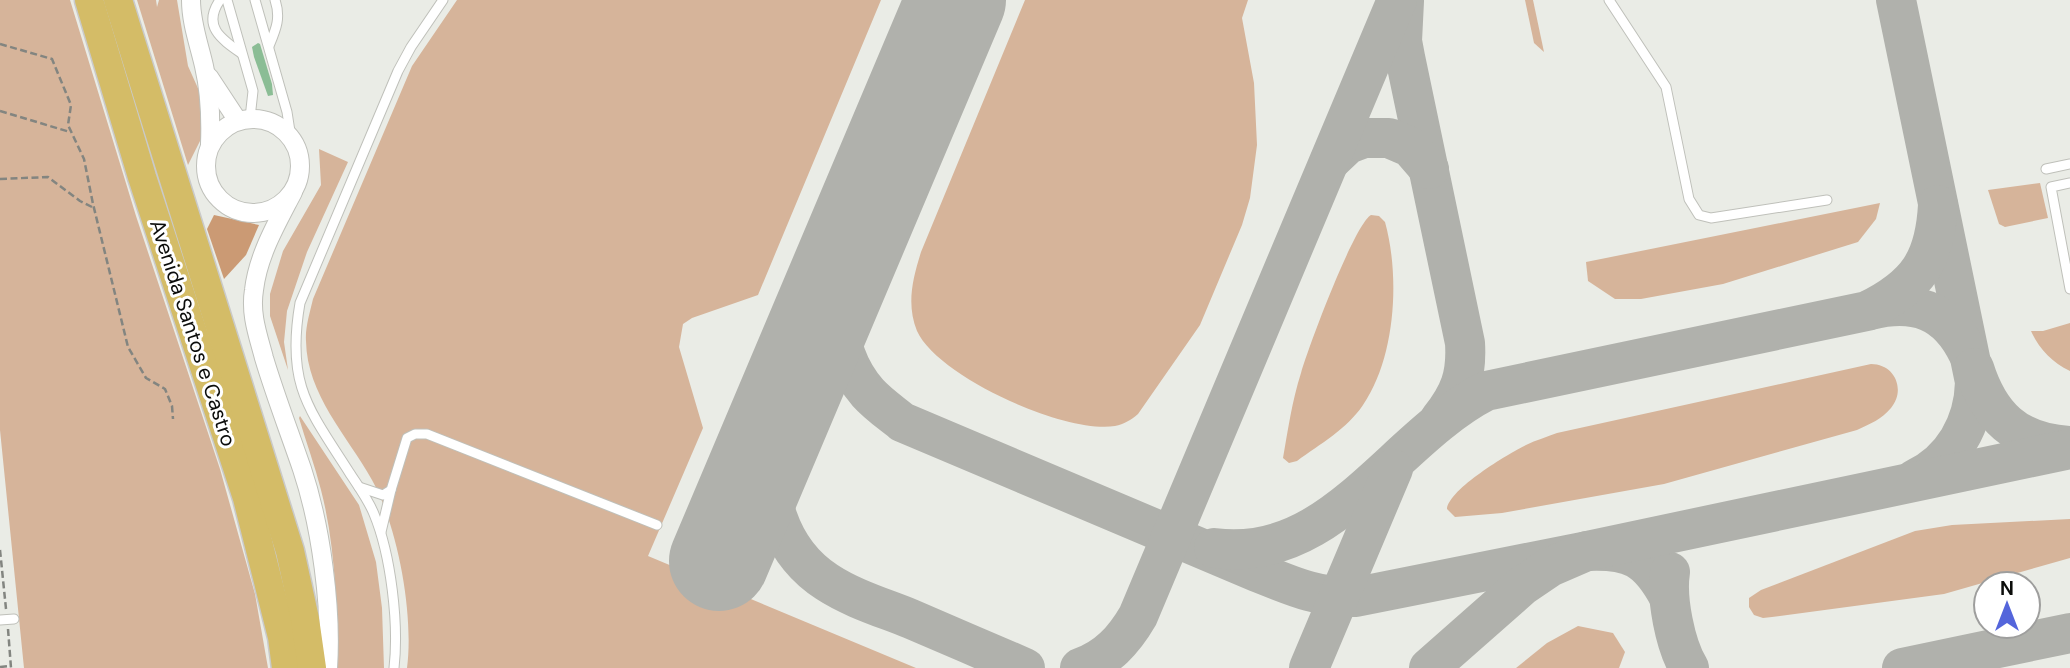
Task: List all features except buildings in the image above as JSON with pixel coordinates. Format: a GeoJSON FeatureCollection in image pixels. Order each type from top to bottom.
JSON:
{"type":"FeatureCollection","features":[{"type":"Feature","properties":{"kind":"main road","name":"Avenida Santos e Castro"},"geometry":{"type":"LineString","coordinates":[[89,0],[142,177],[247,498],[282,636],[285,668]]}},
{"type":"Feature","properties":{"kind":"main road","name":"Avenida Santos e Castro"},"geometry":{"type":"LineString","coordinates":[[118,0],[290,551],[305,619],[312,668]]}},
{"type":"Feature","properties":{"kind":"street"},"geometry":{"type":"LineString","coordinates":[[191,0],[192,22],[204,68],[211,114],[210,145],[205,160],[206,176],[212,191],[229,207],[252,214],[268,211],[282,204],[293,192]]}},
{"type":"Feature","properties":{"kind":"street"},"geometry":{"type":"LineString","coordinates":[[204,68],[221,97],[244,120]]}},
{"type":"Feature","properties":{"kind":"street"},"geometry":{"type":"LineString","coordinates":[[210,145],[220,131],[244,120],[273,123],[291,138],[300,159],[298,181],[262,258],[253,290],[253,320],[278,405],[313,507],[323,558],[328,668]]}},
{"type":"Feature","properties":{"kind":"lane"},"geometry":{"type":"LineString","coordinates":[[220,0],[212,19],[216,33],[241,53]]}},
{"type":"Feature","properties":{"kind":"lane"},"geometry":{"type":"LineString","coordinates":[[228,0],[253,91],[244,120]]}},
{"type":"Feature","properties":{"kind":"lane"},"geometry":{"type":"LineString","coordinates":[[255,0],[287,112],[291,138]]}},
{"type":"Feature","properties":{"kind":"lane"},"geometry":{"type":"LineString","coordinates":[[268,46],[279,15],[275,0]]}},
{"type":"Feature","properties":{"kind":"lane"},"geometry":{"type":"LineString","coordinates":[[394,668],[394,606],[381,534],[374,513],[318,425],[302,391],[296,367],[299,312],[300,303],[398,71],[443,0]]}},
{"type":"Feature","properties":{"kind":"lane"},"geometry":{"type":"LineString","coordinates":[[1609,0],[1666,87],[1689,199],[1699,215],[1711,218],[1827,200]]}},
{"type":"Feature","properties":{"kind":"lane"},"geometry":{"type":"LineString","coordinates":[[2046,169],[2070,164]]}},
{"type":"Feature","properties":{"kind":"lane"},"geometry":{"type":"LineString","coordinates":[[2070,183],[2050,187],[2070,289]]}},
{"type":"Feature","properties":{"kind":"lane"},"geometry":{"type":"LineString","coordinates":[[381,534],[407,438],[415,434],[428,434],[657,525]]}},
{"type":"Feature","properties":{"kind":"lane"},"geometry":{"type":"LineString","coordinates":[[359,487],[383,495],[391,490]]}},
{"type":"Feature","properties":{"kind":"lane"},"geometry":{"type":"LineString","coordinates":[[0,620],[15,618]]}},
{"type":"Feature","properties":{"kind":"path"},"geometry":{"type":"LineString","coordinates":[[0,44],[52,60],[71,105],[68,125],[84,159],[93,207],[128,347],[146,378],[165,389],[172,406],[173,419]]}},
{"type":"Feature","properties":{"kind":"path"},"geometry":{"type":"LineString","coordinates":[[0,111],[70,132]]}},
{"type":"Feature","properties":{"kind":"path"},"geometry":{"type":"LineString","coordinates":[[0,179],[48,177],[80,201],[93,207]]}},
{"type":"Feature","properties":{"kind":"path"},"geometry":{"type":"LineString","coordinates":[[0,667],[11,666]]}},
{"type":"Feature","properties":{"kind":"shaded area"},"geometry":{"type":"Polygon","coordinates":[[[0,0],[70,0],[136,216],[220,469],[255,594],[268,668],[24,668],[0,430],[0,0]]]}},
{"type":"Feature","properties":{"kind":"shaded area"},"geometry":{"type":"Polygon","coordinates":[[[137,0],[156,0],[157,7],[159,0],[177,0],[188,66],[201,95],[203,135],[188,165],[137,0]]]}},
{"type":"Feature","properties":{"kind":"shaded area"},"geometry":{"type":"Polygon","coordinates":[[[457,0],[881,0],[758,295],[692,318],[683,324],[679,347],[703,428],[648,556],[916,668],[407,668],[409,647],[406,598],[389,522],[372,480],[330,414],[313,379],[308,361],[306,331],[313,299],[412,66],[457,0]]]}},
{"type":"Feature","properties":{"kind":"shaded area"},"geometry":{"type":"Polygon","coordinates":[[[1025,0],[1248,0],[1242,18],[1254,83],[1257,145],[1250,198],[1242,225],[1200,325],[1138,414],[1115,426],[1093,426],[1066,421],[1005,399],[950,366],[929,349],[914,321],[912,291],[921,252],[1025,0]]]}},
{"type":"Feature","properties":{"kind":"shaded area"},"geometry":{"type":"Polygon","coordinates":[[[1525,0],[1533,0],[1544,52],[1534,43],[1525,0]]]}},
{"type":"Feature","properties":{"kind":"shaded area"},"geometry":{"type":"Polygon","coordinates":[[[319,149],[348,162],[307,252],[287,311],[284,342],[288,370],[270,316],[270,294],[283,251],[321,185],[319,149]]]}},
{"type":"Feature","properties":{"kind":"shaded area"},"geometry":{"type":"Polygon","coordinates":[[[2040,183],[2048,218],[2005,227],[1999,224],[1988,190],[2040,183]]]}},
{"type":"Feature","properties":{"kind":"shaded area"},"geometry":{"type":"Polygon","coordinates":[[[1880,203],[1876,219],[1858,242],[1723,284],[1641,299],[1615,299],[1588,281],[1586,262],[1880,203]]]}},
{"type":"Feature","properties":{"kind":"shaded area"},"geometry":{"type":"Polygon","coordinates":[[[214,215],[259,225],[246,255],[224,279],[207,229],[214,215]]]}},
{"type":"Feature","properties":{"kind":"shaded area"},"geometry":{"type":"Polygon","coordinates":[[[1371,215],[1379,216],[1385,222],[1393,267],[1392,316],[1382,364],[1374,386],[1357,414],[1333,436],[1297,461],[1289,463],[1283,458],[1305,359],[1343,263],[1363,224],[1371,215]]]}},
{"type":"Feature","properties":{"kind":"shaded area"},"geometry":{"type":"Polygon","coordinates":[[[2070,323],[2070,371],[2047,354],[2031,331],[2043,331],[2070,323]]]}},
{"type":"Feature","properties":{"kind":"shaded area"},"geometry":{"type":"Polygon","coordinates":[[[1871,364],[1886,368],[1892,373],[1898,386],[1898,394],[1887,412],[1857,430],[1664,484],[1502,513],[1455,517],[1447,509],[1458,492],[1480,473],[1526,445],[1557,433],[1871,364]]]}},
{"type":"Feature","properties":{"kind":"shaded area"},"geometry":{"type":"Polygon","coordinates":[[[300,416],[359,505],[376,562],[382,608],[384,668],[337,668],[336,601],[330,534],[321,490],[300,416]]]}},
{"type":"Feature","properties":{"kind":"shaded area"},"geometry":{"type":"Polygon","coordinates":[[[2070,519],[2070,558],[2028,570],[1972,570],[1972,586],[1944,594],[1763,618],[1754,615],[1749,607],[1749,598],[1761,590],[1915,531],[1952,525],[2070,519]]]}},
{"type":"Feature","properties":{"kind":"shaded area"},"geometry":{"type":"Polygon","coordinates":[[[1578,626],[1613,633],[1625,652],[1619,668],[1516,668],[1547,643],[1578,626]]]}},
{"type":"Feature","properties":{"kind":"taxiway"},"geometry":{"type":"LineString","coordinates":[[1080,668],[1114,648],[1138,616],[1397,0]]}},
{"type":"Feature","properties":{"kind":"taxiway"},"geometry":{"type":"LineString","coordinates":[[1896,0],[1975,382],[1971,412],[1959,440],[1940,462],[1915,479]]}},
{"type":"Feature","properties":{"kind":"taxiway"},"geometry":{"type":"LineString","coordinates":[[1404,1],[1402,41],[1465,343],[1465,365],[1461,384],[1440,419]]}},
{"type":"Feature","properties":{"kind":"taxiway"},"geometry":{"type":"LineString","coordinates":[[1330,161],[1348,144],[1364,138],[1389,138],[1410,147],[1429,169]]}},
{"type":"Feature","properties":{"kind":"taxiway"},"geometry":{"type":"LineString","coordinates":[[1214,548],[1256,548],[1293,537],[1327,518],[1359,494],[1452,412],[1486,391],[1867,311],[1899,292],[1920,269],[1933,241],[1938,205]]}},
{"type":"Feature","properties":{"kind":"taxiway"},"geometry":{"type":"LineString","coordinates":[[846,259],[838,312],[839,329],[848,362],[868,393],[902,422],[1257,572],[1317,593],[1356,597],[1587,551],[1602,551],[1627,554],[1637,559],[1654,573],[1669,597]]}},
{"type":"Feature","properties":{"kind":"taxiway"},"geometry":{"type":"LineString","coordinates":[[1870,310],[1901,306],[1928,311],[1950,327],[1968,353]]}},
{"type":"Feature","properties":{"kind":"taxiway"},"geometry":{"type":"LineString","coordinates":[[1974,368],[1988,400],[2007,424],[2034,439],[2069,446]]}},
{"type":"Feature","properties":{"kind":"taxiway"},"geometry":{"type":"LineString","coordinates":[[773,435],[770,456],[772,498],[786,536],[810,569],[847,593],[1025,668]]}},
{"type":"Feature","properties":{"kind":"taxiway"},"geometry":{"type":"LineString","coordinates":[[1429,668],[1522,586],[1550,567],[1587,551],[2070,449]]}},
{"type":"Feature","properties":{"kind":"taxiway"},"geometry":{"type":"LineString","coordinates":[[1309,668],[1393,469]]}},
{"type":"Feature","properties":{"kind":"taxiway"},"geometry":{"type":"LineString","coordinates":[[1670,572],[1669,595],[1673,621],[1689,668]]}},
{"type":"Feature","properties":{"kind":"taxiway"},"geometry":{"type":"LineString","coordinates":[[1902,668],[2070,633]]}},
{"type":"Feature","properties":{"kind":"runway"},"geometry":{"type":"LineString","coordinates":[[719,561],[956,0]]}}]}
